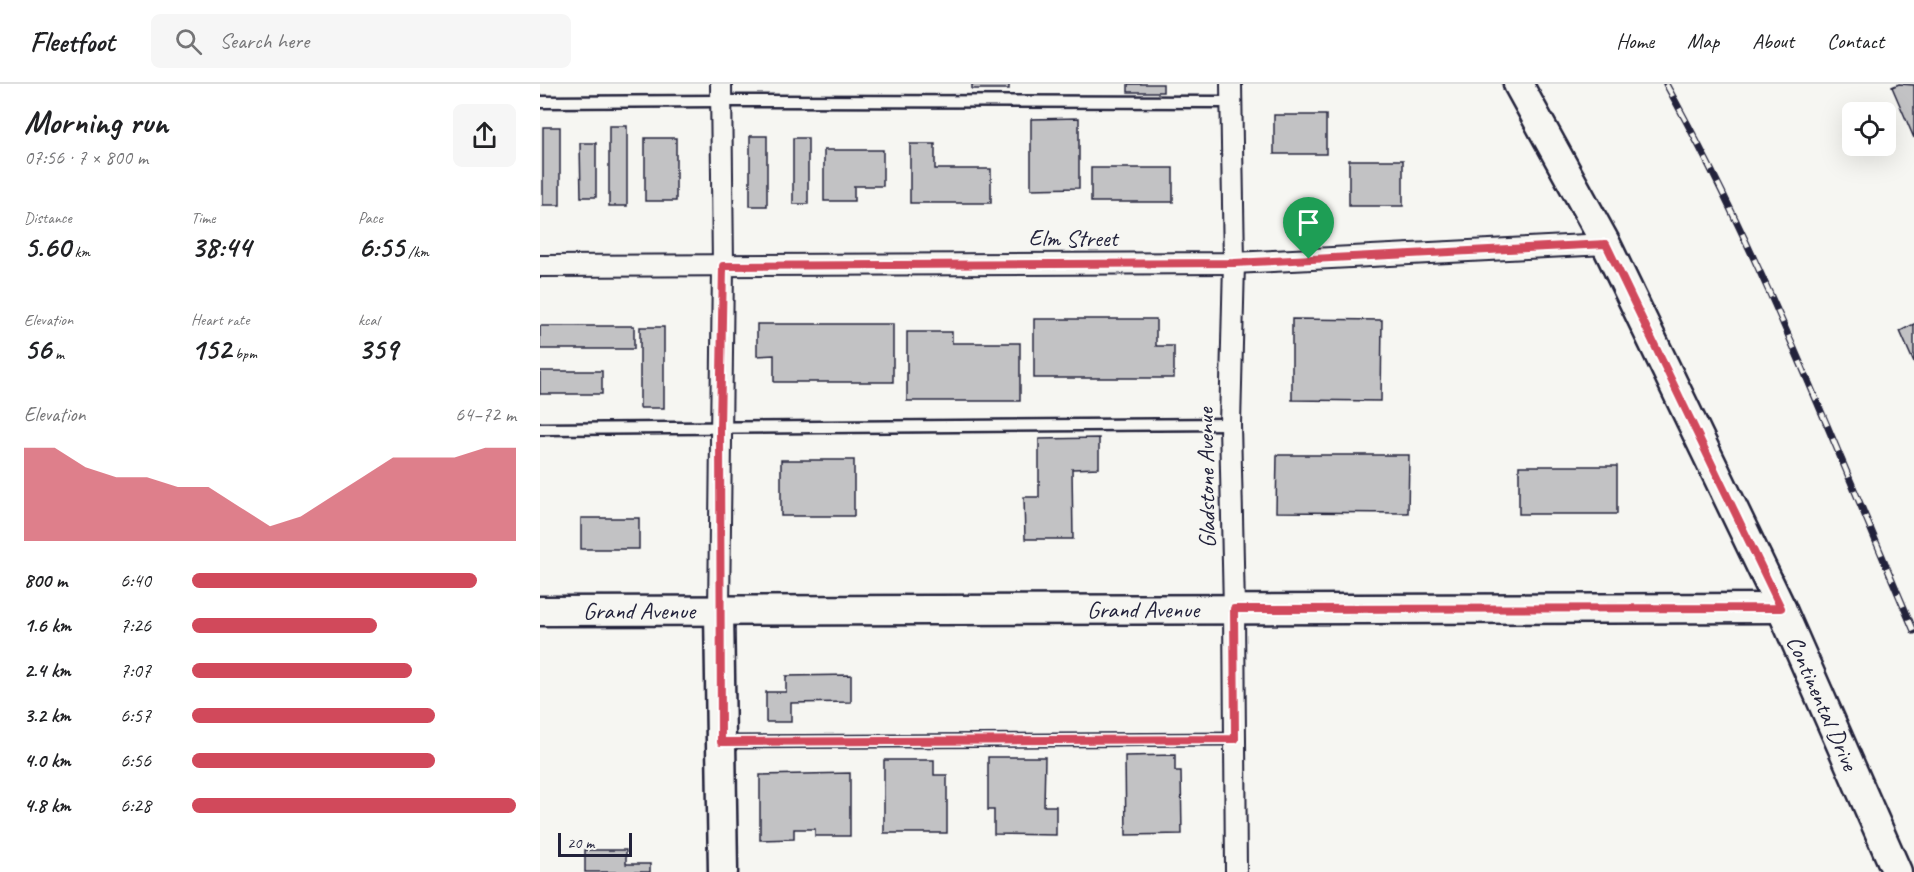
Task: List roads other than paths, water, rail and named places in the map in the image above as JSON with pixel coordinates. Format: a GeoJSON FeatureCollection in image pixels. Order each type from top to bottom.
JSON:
{"type":"FeatureCollection","features":[{"type":"Feature","properties":{"kind":"main road","name":"Continental Drive"},"geometry":{"type":"LineString","coordinates":[[1518,84],[1606,244],[1781,608],[1897,872]]}},
{"type":"Feature","properties":{"kind":"main road","name":"Grand Avenue"},"geometry":{"type":"LineString","coordinates":[[540,611],[1781,608]]}},
{"type":"Feature","properties":{"kind":"main road"},"geometry":{"type":"LineString","coordinates":[[720,611],[723,872]]}},
{"type":"Feature","properties":{"kind":"street"},"geometry":{"type":"LineString","coordinates":[[720,611],[723,266],[721,92]]}},
{"type":"Feature","properties":{"kind":"street","name":"Gladstone Avenue"},"geometry":{"type":"LineString","coordinates":[[1231,93],[1234,263],[1230,424],[1236,872]]}},
{"type":"Feature","properties":{"kind":"street","name":"Elm Street"},"geometry":{"type":"LineString","coordinates":[[540,266],[1234,263],[1606,244]]}},
{"type":"Feature","properties":{"kind":"lane"},"geometry":{"type":"LineString","coordinates":[[540,102],[721,92],[1231,93]]}},
{"type":"Feature","properties":{"kind":"lane"},"geometry":{"type":"LineString","coordinates":[[540,429],[1230,424]]}},
{"type":"Feature","properties":{"kind":"lane"},"geometry":{"type":"LineString","coordinates":[[721,742],[1235,739]]}},
{"type":"Feature","properties":{"kind":"railway"},"geometry":{"type":"LineString","coordinates":[[1666,84],[1735,218],[1797,354],[1914,631]]}}]}
